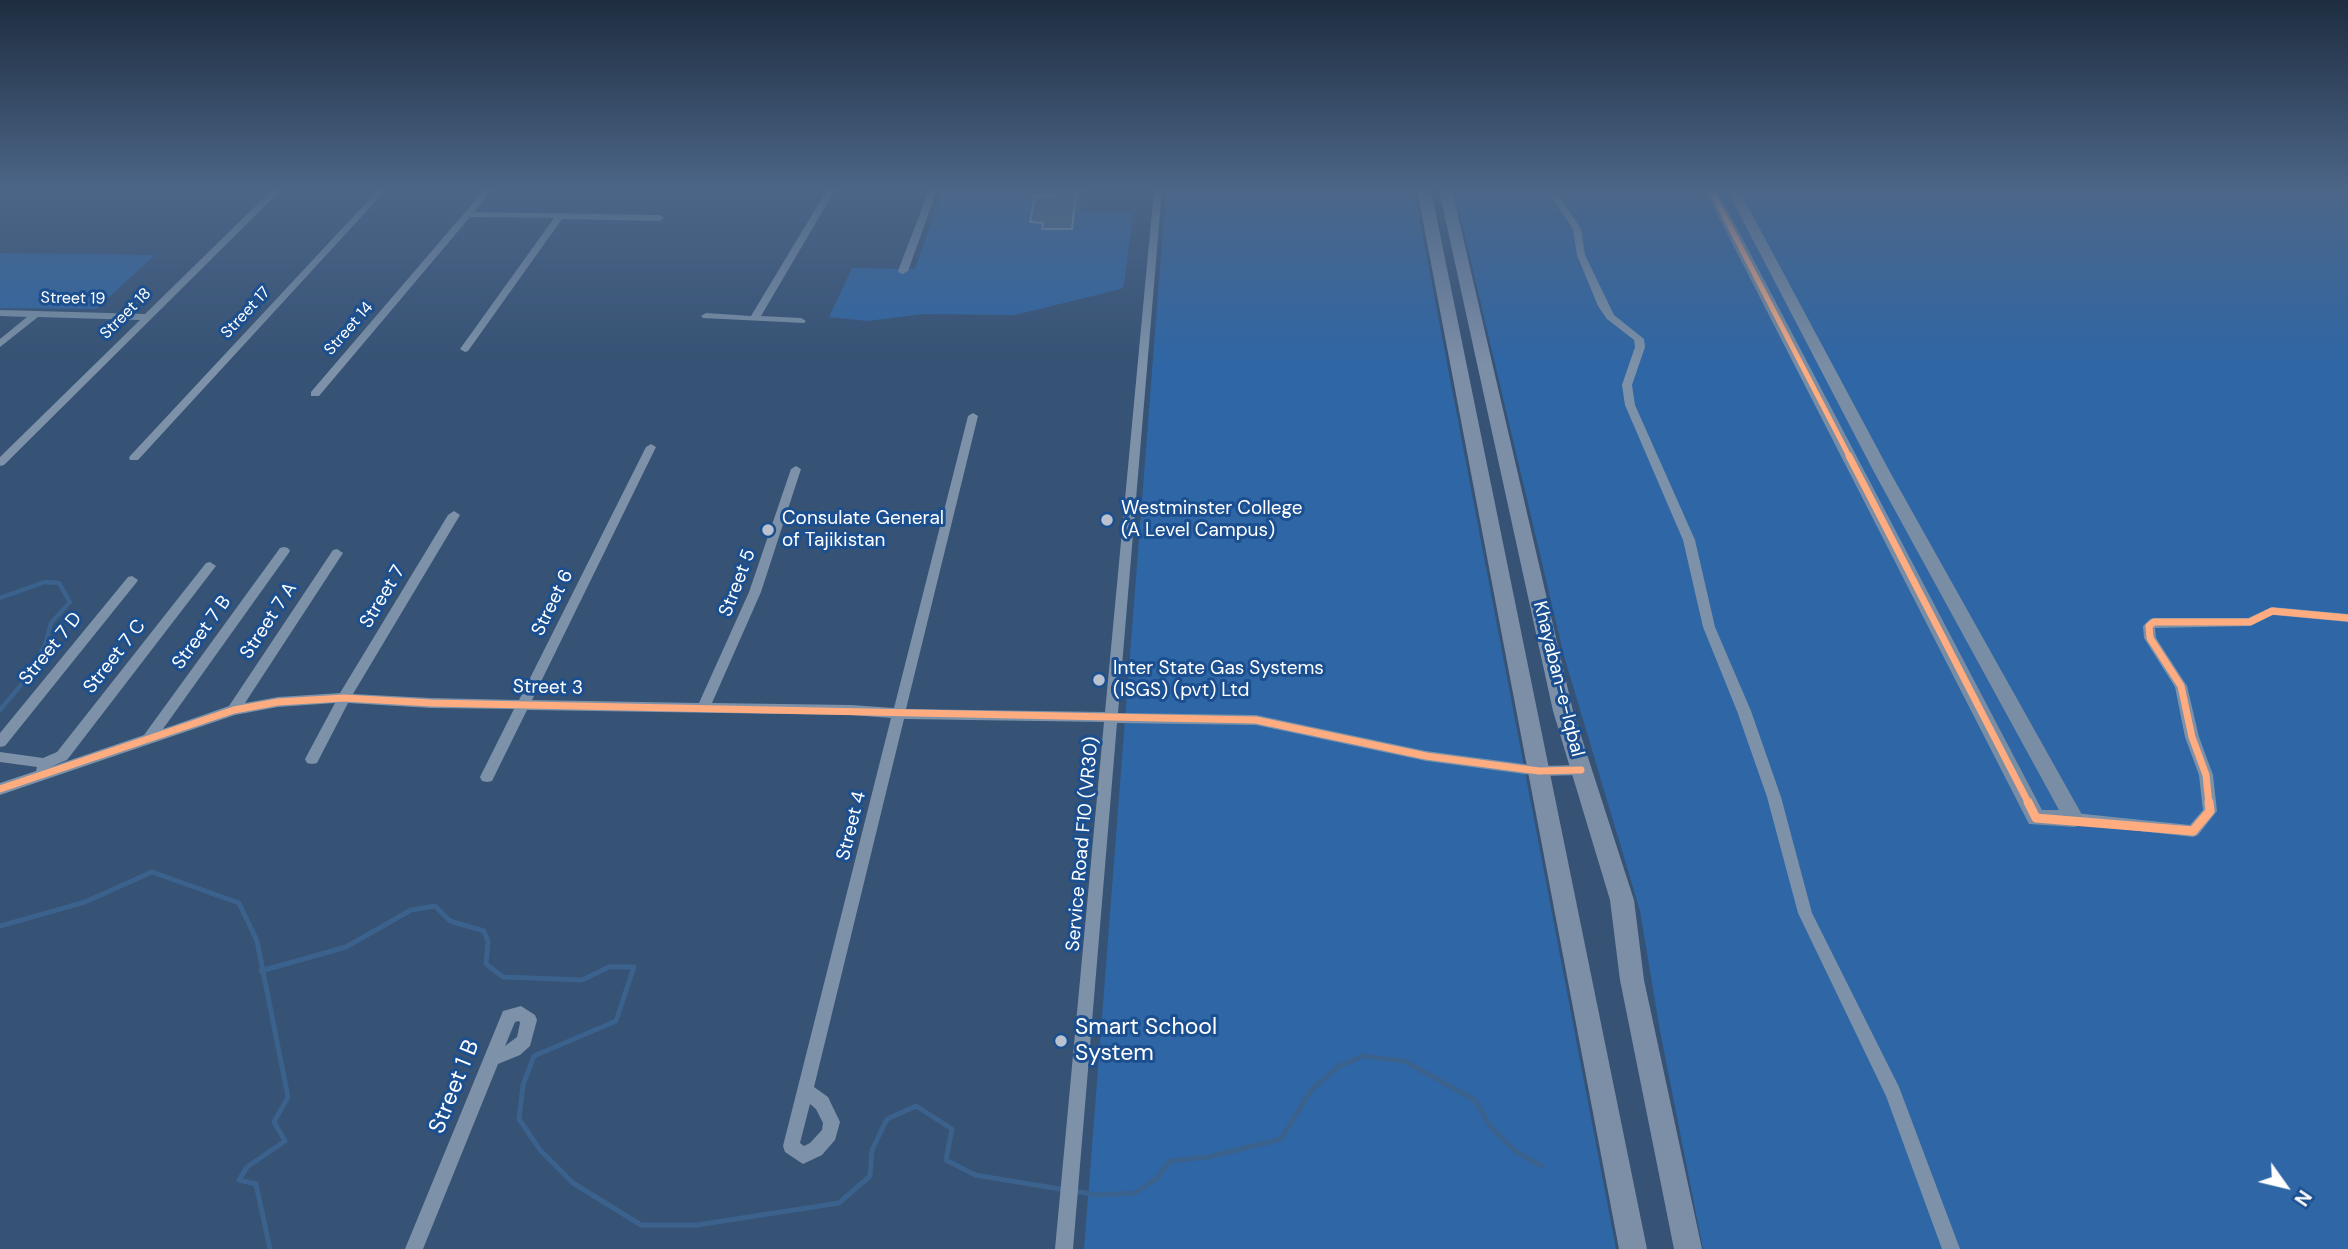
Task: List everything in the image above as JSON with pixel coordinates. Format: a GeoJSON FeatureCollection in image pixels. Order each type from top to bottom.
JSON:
{"type":"FeatureCollection","features":[{"type":"Feature","properties":{"kind":"main road","name":"Khayaban-e-Iqbal"},"geometry":{"type":"LineString","coordinates":[[1436,248],[1633,1249]]}},
{"type":"Feature","properties":{"kind":"main road","name":"Khayaban-e-Iqbal"},"geometry":{"type":"LineString","coordinates":[[1458,248],[1563,711],[1599,817],[1622,900],[1632,980],[1688,1249]]}},
{"type":"Feature","properties":{"kind":"street","name":"Street 18"},"geometry":{"type":"LineString","coordinates":[[0,463],[216,248]]}},
{"type":"Feature","properties":{"kind":"street","name":"Street 17"},"geometry":{"type":"LineString","coordinates":[[134,458],[328,248]]}},
{"type":"Feature","properties":{"kind":"street","name":"Street 14"},"geometry":{"type":"LineString","coordinates":[[314,394],[439,248]]}},
{"type":"Feature","properties":{"kind":"street"},"geometry":{"type":"LineString","coordinates":[[465,348],[536,248]]}},
{"type":"Feature","properties":{"kind":"street"},"geometry":{"type":"LineString","coordinates":[[754,318],[796,248]]}},
{"type":"Feature","properties":{"kind":"street"},"geometry":{"type":"LineString","coordinates":[[903,271],[911,248]]}},
{"type":"Feature","properties":{"kind":"street","name":"Service Road F10 (VR30)"},"geometry":{"type":"LineString","coordinates":[[1064,1249],[1153,248]]}},
{"type":"Feature","properties":{"kind":"street"},"geometry":{"type":"LineString","coordinates":[[1580,248],[1610,317],[1639,339],[1640,347],[1627,385],[1630,405],[1689,540],[1706,615],[1774,797],[1805,914],[1893,1093],[1951,1249]]}},
{"type":"Feature","properties":{"kind":"street"},"geometry":{"type":"LineString","coordinates":[[1741,248],[2036,818],[2193,831],[2210,811],[2206,775],[2192,737],[2181,686],[2150,638],[2149,626],[2154,622],[2250,622],[2272,611],[2348,618]]}},
{"type":"Feature","properties":{"kind":"street"},"geometry":{"type":"LineString","coordinates":[[1764,248],[1882,472],[2074,820]]}},
{"type":"Feature","properties":{"kind":"street","name":"Street 19"},"geometry":{"type":"LineString","coordinates":[[0,313],[145,317]]}},
{"type":"Feature","properties":{"kind":"street"},"geometry":{"type":"LineString","coordinates":[[0,344],[35,314]]}},
{"type":"Feature","properties":{"kind":"street"},"geometry":{"type":"LineString","coordinates":[[706,316],[801,321]]}},
{"type":"Feature","properties":{"kind":"street","name":"Street 4"},"geometry":{"type":"LineString","coordinates":[[808,1092],[822,1102],[832,1122],[829,1134],[816,1149],[803,1155],[791,1146],[972,416]]}},
{"type":"Feature","properties":{"kind":"street","name":"Street 6"},"geometry":{"type":"LineString","coordinates":[[487,777],[652,447]]}},
{"type":"Feature","properties":{"kind":"street","name":"Street 5"},"geometry":{"type":"LineString","coordinates":[[704,706],[755,592],[796,469]]}},
{"type":"Feature","properties":{"kind":"street","name":"Street 7"},"geometry":{"type":"LineString","coordinates":[[312,759],[344,698],[454,515]]}},
{"type":"Feature","properties":{"kind":"street","name":"Street 7 B"},"geometry":{"type":"LineString","coordinates":[[150,737],[284,551]]}},
{"type":"Feature","properties":{"kind":"street","name":"Street 7 A"},"geometry":{"type":"LineString","coordinates":[[234,710],[337,553]]}},
{"type":"Feature","properties":{"kind":"street","name":"Street 7 C"},"geometry":{"type":"LineString","coordinates":[[43,768],[62,756],[209,566]]}},
{"type":"Feature","properties":{"kind":"street","name":"Street 7 D"},"geometry":{"type":"LineString","coordinates":[[0,742],[132,580]]}},
{"type":"Feature","properties":{"kind":"street","name":"Street 3"},"geometry":{"type":"LineString","coordinates":[[0,789],[43,768],[234,710],[278,702],[344,698],[704,706],[900,714],[1256,720],[1426,756],[1539,771],[1581,770]]}},
{"type":"Feature","properties":{"kind":"street"},"geometry":{"type":"LineString","coordinates":[[0,757],[43,768]]}},
{"type":"Feature","properties":{"kind":"street","name":"Street 1 B"},"geometry":{"type":"LineString","coordinates":[[414,1249],[509,1016],[521,1013],[529,1020],[524,1041],[514,1050],[496,1058]]}},
{"type":"Feature","properties":{"kind":"shaded area"},"geometry":{"type":"Polygon","coordinates":[[[922,248],[1129,248],[1124,285],[1121,289],[1015,315],[923,314],[868,321],[829,317],[852,268],[915,269],[922,248]]]}},
{"type":"Feature","properties":{"kind":"shaded area"},"geometry":{"type":"Polygon","coordinates":[[[1161,248],[1425,248],[1616,1249],[1084,1249],[1161,248]]]}},
{"type":"Feature","properties":{"kind":"shaded area"},"geometry":{"type":"Polygon","coordinates":[[[1468,248],[2348,248],[2348,1249],[1703,1249],[1660,1031],[1640,911],[1564,656],[1468,248]]]}},
{"type":"Feature","properties":{"kind":"shaded area"},"geometry":{"type":"Polygon","coordinates":[[[0,253],[155,255],[96,309],[0,308],[0,253]]]}},
{"type":"Feature","properties":{"kind":"waterway"},"geometry":{"type":"LineString","coordinates":[[0,598],[45,582],[59,583],[70,602],[51,623],[45,645],[26,679],[0,710]]}},
{"type":"Feature","properties":{"kind":"waterway"},"geometry":{"type":"LineString","coordinates":[[0,926],[85,902],[152,872],[239,903],[257,941],[263,970]]}},
{"type":"Feature","properties":{"kind":"waterway"},"geometry":{"type":"LineString","coordinates":[[263,970],[346,947],[411,910],[435,906],[450,921],[484,931],[488,942],[486,964],[503,977],[582,980],[609,967],[634,967],[616,1021],[534,1056],[523,1085],[519,1119],[540,1150],[573,1183],[641,1225],[697,1225],[839,1203],[870,1176],[872,1150],[887,1119],[916,1106],[952,1129],[946,1160],[975,1175],[1066,1190]]}},
{"type":"Feature","properties":{"kind":"waterway"},"geometry":{"type":"LineString","coordinates":[[263,970],[288,1097],[274,1122],[285,1141],[247,1167],[239,1180],[256,1184],[270,1249]]}},
{"type":"Feature","properties":{"kind":"waterway"},"geometry":{"type":"LineString","coordinates":[[1074,1191],[1097,1195],[1135,1193],[1156,1179],[1170,1161],[1208,1157],[1281,1139],[1311,1090],[1338,1067],[1362,1056],[1404,1061],[1475,1100],[1490,1126],[1515,1151],[1541,1166]]}},
{"type":"Feature","properties":{"kind":"cycle path"},"geometry":{"type":"LineString","coordinates":[[1741,248],[2036,818],[2193,831],[2210,811],[2206,775],[2192,737],[2181,686],[2150,638],[2149,626],[2154,622],[2250,622],[2272,611],[2348,618]]}},
{"type":"Feature","properties":{"kind":"cycle path"},"geometry":{"type":"LineString","coordinates":[[0,789],[234,710],[278,702],[344,698],[431,703],[1256,720],[1426,756],[1539,771],[1581,770]]}},
{"type":"Feature","properties":{"kind":"place","name":"Westminster College (A Level Campus)"},"geometry":{"type":"Point","coordinates":[1107,520]}},
{"type":"Feature","properties":{"kind":"place","name":"Consulate General of Tajikistan"},"geometry":{"type":"Point","coordinates":[768,530]}},
{"type":"Feature","properties":{"kind":"place","name":"Inter State Gas Systems (ISGS) (pvt) Ltd"},"geometry":{"type":"Point","coordinates":[1099,680]}},
{"type":"Feature","properties":{"kind":"place","name":"Smart School System"},"geometry":{"type":"Point","coordinates":[1061,1041]}}]}
